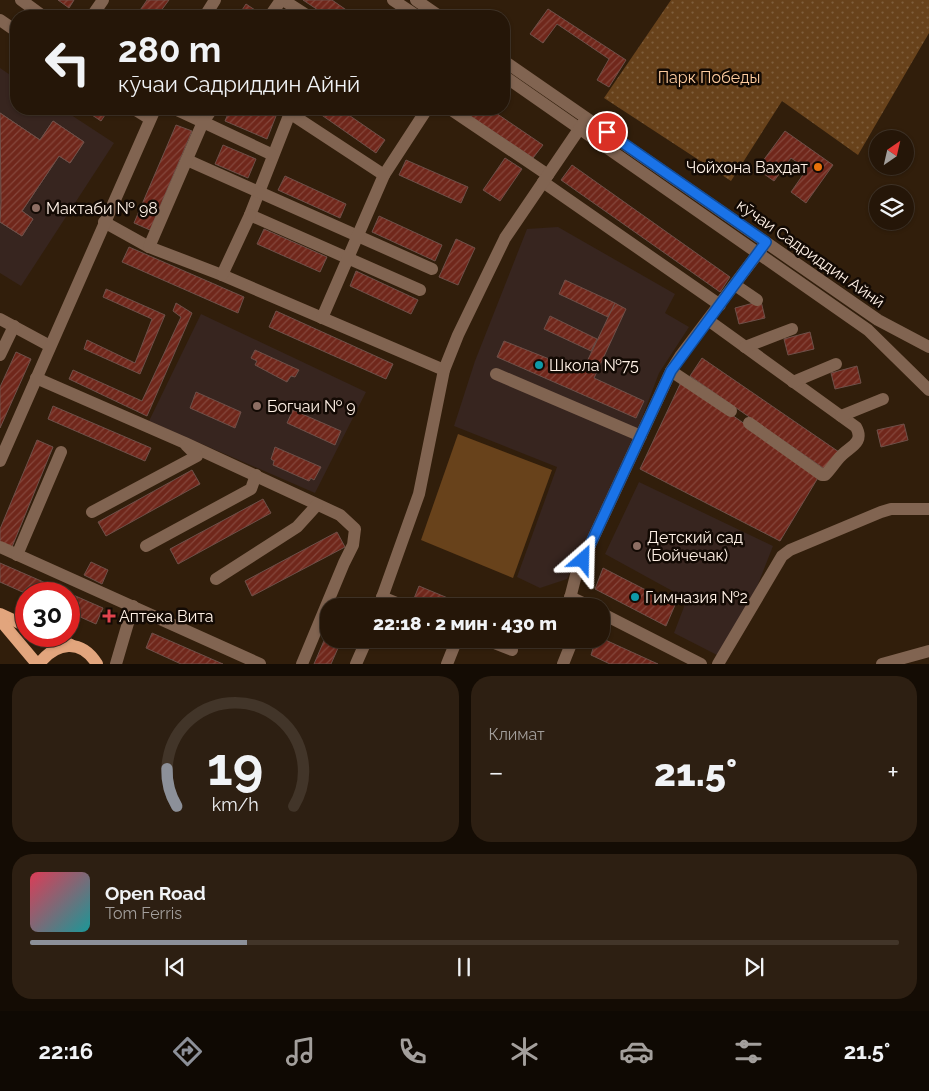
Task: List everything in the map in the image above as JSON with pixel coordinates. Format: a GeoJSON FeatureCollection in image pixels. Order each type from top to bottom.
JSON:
{"type":"FeatureCollection","features":[{"type":"Feature","properties":{"kind":"main road"},"geometry":{"type":"LineString","coordinates":[[0,614],[15,621]]}},
{"type":"Feature","properties":{"kind":"main road"},"geometry":{"type":"LineString","coordinates":[[0,620],[38,664],[48,652],[60,647]]}},
{"type":"Feature","properties":{"kind":"main road"},"geometry":{"type":"LineString","coordinates":[[76,647],[84,650],[95,660],[110,664]]}},
{"type":"Feature","properties":{"kind":"street"},"geometry":{"type":"LineString","coordinates":[[21,0],[35,10]]}},
{"type":"Feature","properties":{"kind":"street"},"geometry":{"type":"LineString","coordinates":[[282,0],[298,10]]}},
{"type":"Feature","properties":{"kind":"street"},"geometry":{"type":"LineString","coordinates":[[393,0],[408,10]]}},
{"type":"Feature","properties":{"kind":"street"},"geometry":{"type":"LineString","coordinates":[[416,0],[431,10]]}},
{"type":"Feature","properties":{"kind":"street","name":"кӯчаи Садриддин Айнӣ"},"geometry":{"type":"LineString","coordinates":[[510,66],[583,123],[759,254],[868,330],[929,390]]}},
{"type":"Feature","properties":{"kind":"street","name":"кӯчаи Садриддин Айнӣ"},"geometry":{"type":"LineString","coordinates":[[510,80],[583,123],[766,242],[878,320],[929,347]]}},
{"type":"Feature","properties":{"kind":"street"},"geometry":{"type":"LineString","coordinates":[[0,461],[152,115]]}},
{"type":"Feature","properties":{"kind":"street"},"geometry":{"type":"LineString","coordinates":[[188,115],[273,155]]}},
{"type":"Feature","properties":{"kind":"street"},"geometry":{"type":"LineString","coordinates":[[149,247],[203,122],[208,115]]}},
{"type":"Feature","properties":{"kind":"street"},"geometry":{"type":"LineString","coordinates":[[222,275],[250,215],[286,115]]}},
{"type":"Feature","properties":{"kind":"street"},"geometry":{"type":"LineString","coordinates":[[293,115],[384,175]]}},
{"type":"Feature","properties":{"kind":"street"},"geometry":{"type":"LineString","coordinates":[[322,318],[384,175],[423,115]]}},
{"type":"Feature","properties":{"kind":"street"},"geometry":{"type":"LineString","coordinates":[[458,115],[720,305]]}},
{"type":"Feature","properties":{"kind":"street"},"geometry":{"type":"LineString","coordinates":[[382,598],[419,494],[444,370],[458,335],[505,238],[583,123]]}},
{"type":"Feature","properties":{"kind":"street"},"geometry":{"type":"LineString","coordinates":[[187,160],[432,269]]}},
{"type":"Feature","properties":{"kind":"street"},"geometry":{"type":"LineString","coordinates":[[250,215],[420,290]]}},
{"type":"Feature","properties":{"kind":"street"},"geometry":{"type":"LineString","coordinates":[[104,222],[149,247],[222,275],[444,370]]}},
{"type":"Feature","properties":{"kind":"street"},"geometry":{"type":"LineString","coordinates":[[570,598],[576,575],[671,371],[766,242]]}},
{"type":"Feature","properties":{"kind":"street"},"geometry":{"type":"LineString","coordinates":[[735,285],[757,300]]}},
{"type":"Feature","properties":{"kind":"street"},"geometry":{"type":"LineString","coordinates":[[0,319],[50,346]]}},
{"type":"Feature","properties":{"kind":"street"},"geometry":{"type":"LineString","coordinates":[[708,320],[856,427],[858,438],[851,449],[841,455],[825,475],[817,472],[749,423]]}},
{"type":"Feature","properties":{"kind":"street"},"geometry":{"type":"LineString","coordinates":[[0,355],[14,326]]}},
{"type":"Feature","properties":{"kind":"street"},"geometry":{"type":"LineString","coordinates":[[745,347],[792,329]]}},
{"type":"Feature","properties":{"kind":"street"},"geometry":{"type":"LineString","coordinates":[[794,382],[836,364]]}},
{"type":"Feature","properties":{"kind":"street"},"geometry":{"type":"LineString","coordinates":[[671,371],[731,411]]}},
{"type":"Feature","properties":{"kind":"street"},"geometry":{"type":"LineString","coordinates":[[496,374],[642,436]]}},
{"type":"Feature","properties":{"kind":"street"},"geometry":{"type":"LineString","coordinates":[[36,378],[256,475],[340,515],[349,522],[355,529],[353,545],[302,664]]}},
{"type":"Feature","properties":{"kind":"street"},"geometry":{"type":"LineString","coordinates":[[841,416],[883,399]]}},
{"type":"Feature","properties":{"kind":"street"},"geometry":{"type":"LineString","coordinates":[[92,512],[197,456],[185,443]]}},
{"type":"Feature","properties":{"kind":"street"},"geometry":{"type":"LineString","coordinates":[[17,555],[61,452]]}},
{"type":"Feature","properties":{"kind":"street"},"geometry":{"type":"LineString","coordinates":[[146,546],[251,489],[256,475]]}},
{"type":"Feature","properties":{"kind":"street"},"geometry":{"type":"LineString","coordinates":[[216,578],[297,527],[317,505]]}},
{"type":"Feature","properties":{"kind":"street"},"geometry":{"type":"LineString","coordinates":[[718,664],[782,556],[790,550],[798,545],[891,509],[929,509]]}},
{"type":"Feature","properties":{"kind":"street"},"geometry":{"type":"LineString","coordinates":[[0,547],[260,664]]}},
{"type":"Feature","properties":{"kind":"street"},"geometry":{"type":"LineString","coordinates":[[116,664],[133,606]]}},
{"type":"Feature","properties":{"kind":"street"},"geometry":{"type":"LineString","coordinates":[[610,618],[700,664]]}},
{"type":"Feature","properties":{"kind":"street"},"geometry":{"type":"LineString","coordinates":[[356,664],[363,648]]}},
{"type":"Feature","properties":{"kind":"street"},"geometry":{"type":"LineString","coordinates":[[447,664],[453,648]]}},
{"type":"Feature","properties":{"kind":"street"},"geometry":{"type":"LineString","coordinates":[[507,648],[512,650]]}},
{"type":"Feature","properties":{"kind":"street"},"geometry":{"type":"LineString","coordinates":[[563,664],[569,648]]}},
{"type":"Feature","properties":{"kind":"street"},"geometry":{"type":"LineString","coordinates":[[882,664],[929,651]]}},
{"type":"Feature","properties":{"kind":"shaded area","name":"Мактаби № 98"},"geometry":{"type":"Polygon","coordinates":[[[0,68],[10,75],[10,115],[71,115],[114,143],[21,286],[0,273],[0,68]]]}},
{"type":"Feature","properties":{"kind":"shaded area"},"geometry":{"type":"Polygon","coordinates":[[[558,227],[675,294],[665,313],[689,327],[659,373],[637,431],[567,579],[540,588],[517,577],[557,467],[454,426],[475,361],[527,229],[558,227]]]}},
{"type":"Feature","properties":{"kind":"shaded area","name":"Богчаи № 9"},"geometry":{"type":"Polygon","coordinates":[[[201,314],[366,392],[315,493],[149,421],[201,314]]]}},
{"type":"Feature","properties":{"kind":"shaded area"},"geometry":{"type":"Polygon","coordinates":[[[639,482],[773,546],[746,615],[717,655],[674,633],[687,599],[605,554],[639,482]]]}},
{"type":"Feature","properties":{"kind":"green space","name":"Парк Победы"},"geometry":{"type":"Polygon","coordinates":[[[671,0],[929,0],[929,33],[873,130],[869,130],[869,136],[858,155],[782,101],[731,181],[604,98],[671,0]]]}},
{"type":"Feature","properties":{"kind":"green space"},"geometry":{"type":"Polygon","coordinates":[[[458,434],[552,470],[513,578],[421,540],[458,434]]]}},
{"type":"Feature","properties":{"kind":"building"},"geometry":{"type":"Polygon","coordinates":[[[58,0],[74,0],[69,8],[58,0]]]}},
{"type":"Feature","properties":{"kind":"building"},"geometry":{"type":"Polygon","coordinates":[[[147,0],[169,0],[162,10],[140,10],[147,0]]]}},
{"type":"Feature","properties":{"kind":"building"},"geometry":{"type":"Polygon","coordinates":[[[303,0],[332,0],[346,10],[318,10],[303,0]]]}},
{"type":"Feature","properties":{"kind":"building"},"geometry":{"type":"Polygon","coordinates":[[[246,4],[255,10],[242,10],[246,4]]]}},
{"type":"Feature","properties":{"kind":"building"},"geometry":{"type":"Polygon","coordinates":[[[548,9],[626,60],[609,87],[597,80],[609,59],[557,24],[543,43],[530,34],[548,9]]]}},
{"type":"Feature","properties":{"kind":"building"},"geometry":{"type":"Polygon","coordinates":[[[0,113],[40,140],[53,121],[84,142],[70,163],[59,156],[22,211],[33,219],[22,236],[0,222],[0,113]]]}},
{"type":"Feature","properties":{"kind":"building"},"geometry":{"type":"Polygon","coordinates":[[[0,113],[40,140],[53,121],[84,142],[70,163],[59,156],[22,211],[33,219],[22,236],[0,222],[0,113]]]}},
{"type":"Feature","properties":{"kind":"building"},"geometry":{"type":"Polygon","coordinates":[[[92,115],[105,115],[101,121],[92,115]]]}},
{"type":"Feature","properties":{"kind":"building"},"geometry":{"type":"Polygon","coordinates":[[[228,115],[276,116],[267,139],[225,121],[228,115]]]}},
{"type":"Feature","properties":{"kind":"building"},"geometry":{"type":"Polygon","coordinates":[[[322,115],[349,115],[385,140],[376,153],[322,115]]]}},
{"type":"Feature","properties":{"kind":"building"},"geometry":{"type":"Polygon","coordinates":[[[469,115],[499,115],[543,145],[533,158],[469,115]]]}},
{"type":"Feature","properties":{"kind":"building"},"geometry":{"type":"Polygon","coordinates":[[[176,125],[192,131],[150,230],[134,223],[176,125]]]}},
{"type":"Feature","properties":{"kind":"building","name":"Чойхона Вахдат"},"geometry":{"type":"Polygon","coordinates":[[[785,131],[833,165],[806,203],[791,192],[807,169],[791,158],[774,181],[757,169],[785,131]]]}},
{"type":"Feature","properties":{"kind":"building"},"geometry":{"type":"Polygon","coordinates":[[[223,145],[256,159],[248,178],[215,164],[223,145]]]}},
{"type":"Feature","properties":{"kind":"building"},"geometry":{"type":"Polygon","coordinates":[[[505,158],[522,169],[500,201],[483,190],[505,158]]]}},
{"type":"Feature","properties":{"kind":"building"},"geometry":{"type":"Polygon","coordinates":[[[406,160],[468,187],[461,203],[399,175],[406,160]]]}},
{"type":"Feature","properties":{"kind":"building"},"geometry":{"type":"Polygon","coordinates":[[[572,165],[730,277],[720,292],[561,180],[572,165]]]}},
{"type":"Feature","properties":{"kind":"building"},"geometry":{"type":"Polygon","coordinates":[[[285,176],[346,204],[340,218],[278,190],[285,176]]]}},
{"type":"Feature","properties":{"kind":"building"},"geometry":{"type":"Polygon","coordinates":[[[379,216],[442,245],[435,261],[372,232],[379,216]]]}},
{"type":"Feature","properties":{"kind":"building"},"geometry":{"type":"Polygon","coordinates":[[[264,229],[327,257],[320,272],[257,244],[264,229]]]}},
{"type":"Feature","properties":{"kind":"building"},"geometry":{"type":"Polygon","coordinates":[[[456,239],[475,248],[458,285],[439,277],[456,239]]]}},
{"type":"Feature","properties":{"kind":"building"},"geometry":{"type":"Polygon","coordinates":[[[129,247],[244,297],[238,313],[122,262],[129,247]]]}},
{"type":"Feature","properties":{"kind":"building"},"geometry":{"type":"Polygon","coordinates":[[[356,271],[418,300],[411,314],[350,286],[356,271]]]}},
{"type":"Feature","properties":{"kind":"building"},"geometry":{"type":"Polygon","coordinates":[[[565,280],[615,303],[608,317],[559,294],[565,280]]]}},
{"type":"Feature","properties":{"kind":"building"},"geometry":{"type":"Polygon","coordinates":[[[106,289],[165,315],[140,374],[84,349],[87,340],[135,363],[152,319],[103,297],[106,289]]]}},
{"type":"Feature","properties":{"kind":"building"},"geometry":{"type":"Polygon","coordinates":[[[761,301],[765,318],[739,324],[735,308],[761,301]]]}},
{"type":"Feature","properties":{"kind":"building"},"geometry":{"type":"Polygon","coordinates":[[[176,303],[192,313],[147,416],[69,379],[73,370],[142,401],[181,317],[173,311],[176,303]]]}},
{"type":"Feature","properties":{"kind":"building","name":"Школа №75"},"geometry":{"type":"Polygon","coordinates":[[[615,303],[626,309],[594,378],[644,401],[636,418],[497,357],[504,341],[582,372],[615,303]]]}},
{"type":"Feature","properties":{"kind":"building"},"geometry":{"type":"Polygon","coordinates":[[[276,311],[393,364],[386,379],[269,327],[276,311]]]}},
{"type":"Feature","properties":{"kind":"building"},"geometry":{"type":"Polygon","coordinates":[[[550,316],[597,339],[591,351],[544,329],[550,316]]]}},
{"type":"Feature","properties":{"kind":"building"},"geometry":{"type":"Polygon","coordinates":[[[810,332],[814,349],[788,355],[784,339],[810,332]]]}},
{"type":"Feature","properties":{"kind":"building"},"geometry":{"type":"Polygon","coordinates":[[[255,350],[299,370],[295,377],[291,376],[287,382],[255,365],[257,361],[251,358],[255,350]]]}},
{"type":"Feature","properties":{"kind":"building"},"geometry":{"type":"Polygon","coordinates":[[[16,352],[31,359],[0,428],[0,387],[16,352]]]}},
{"type":"Feature","properties":{"kind":"building"},"geometry":{"type":"Polygon","coordinates":[[[702,358],[839,452],[826,470],[690,376],[702,358]]]}},
{"type":"Feature","properties":{"kind":"building"},"geometry":{"type":"Polygon","coordinates":[[[857,366],[861,383],[835,389],[831,373],[857,366]]]}},
{"type":"Feature","properties":{"kind":"building"},"geometry":{"type":"Polygon","coordinates":[[[682,380],[819,476],[780,541],[640,469],[682,380]]]}},
{"type":"Feature","properties":{"kind":"building"},"geometry":{"type":"Polygon","coordinates":[[[196,392],[241,412],[235,428],[190,408],[196,392]]]}},
{"type":"Feature","properties":{"kind":"building"},"geometry":{"type":"Polygon","coordinates":[[[53,406],[151,448],[145,461],[48,419],[53,406]]]}},
{"type":"Feature","properties":{"kind":"building"},"geometry":{"type":"Polygon","coordinates":[[[293,410],[341,431],[335,445],[287,423],[293,410]]]}},
{"type":"Feature","properties":{"kind":"building"},"geometry":{"type":"Polygon","coordinates":[[[904,424],[908,440],[881,447],[877,430],[904,424]]]}},
{"type":"Feature","properties":{"kind":"building"},"geometry":{"type":"Polygon","coordinates":[[[37,440],[53,447],[12,547],[0,542],[0,529],[37,440]]]}},
{"type":"Feature","properties":{"kind":"building"},"geometry":{"type":"Polygon","coordinates":[[[275,447],[321,467],[314,480],[311,478],[309,481],[273,465],[274,461],[271,459],[275,447]]]}},
{"type":"Feature","properties":{"kind":"building"},"geometry":{"type":"Polygon","coordinates":[[[192,470],[200,484],[106,536],[98,522],[192,470]]]}},
{"type":"Feature","properties":{"kind":"building"},"geometry":{"type":"Polygon","coordinates":[[[263,499],[271,513],[178,564],[170,549],[263,499]]]}},
{"type":"Feature","properties":{"kind":"building"},"geometry":{"type":"Polygon","coordinates":[[[337,532],[345,547],[252,596],[245,581],[337,532]]]}},
{"type":"Feature","properties":{"kind":"building"},"geometry":{"type":"Polygon","coordinates":[[[91,562],[108,570],[102,584],[84,575],[91,562]]]}},
{"type":"Feature","properties":{"kind":"building"},"geometry":{"type":"Polygon","coordinates":[[[0,563],[43,582],[15,582],[15,589],[0,582],[0,563]]]}},
{"type":"Feature","properties":{"kind":"building","name":"Гимназия №2"},"geometry":{"type":"Polygon","coordinates":[[[603,568],[675,605],[666,626],[595,589],[603,568]]]}},
{"type":"Feature","properties":{"kind":"building"},"geometry":{"type":"Polygon","coordinates":[[[419,586],[448,598],[414,598],[419,586]]]}},
{"type":"Feature","properties":{"kind":"building"},"geometry":{"type":"Polygon","coordinates":[[[80,598],[103,608],[96,624],[80,617],[80,598]]]}},
{"type":"Feature","properties":{"kind":"building"},"geometry":{"type":"Polygon","coordinates":[[[152,633],[223,664],[181,664],[146,648],[152,633]]]}},
{"type":"Feature","properties":{"kind":"building"},"geometry":{"type":"Polygon","coordinates":[[[610,642],[658,664],[610,664],[591,655],[593,648],[610,648],[610,642]]]}},
{"type":"Feature","properties":{"kind":"building"},"geometry":{"type":"Polygon","coordinates":[[[321,648],[338,648],[331,664],[314,664],[321,648]]]}},
{"type":"Feature","properties":{"kind":"place","name":"Чойхона Вахдат"},"geometry":{"type":"Point","coordinates":[818,167]}},
{"type":"Feature","properties":{"kind":"place","name":"Мактаби № 98"},"geometry":{"type":"Point","coordinates":[36,208]}},
{"type":"Feature","properties":{"kind":"place","name":"Школа №75"},"geometry":{"type":"Point","coordinates":[539,365]}},
{"type":"Feature","properties":{"kind":"place","name":"Богчаи № 9"},"geometry":{"type":"Point","coordinates":[257,406]}},
{"type":"Feature","properties":{"kind":"place","name":"Детский сад (Бойчечак)"},"geometry":{"type":"Point","coordinates":[637,546]}},
{"type":"Feature","properties":{"kind":"place","name":"Гимназия №2"},"geometry":{"type":"Point","coordinates":[635,597]}},
{"type":"Feature","properties":{"kind":"place","name":"Аптека Вита"},"geometry":{"type":"Point","coordinates":[109,616]}},
{"type":"Feature","properties":{"kind":"route"},"geometry":{"type":"LineString","coordinates":[[583,560],[671,371],[766,242],[607,132]]}}]}
